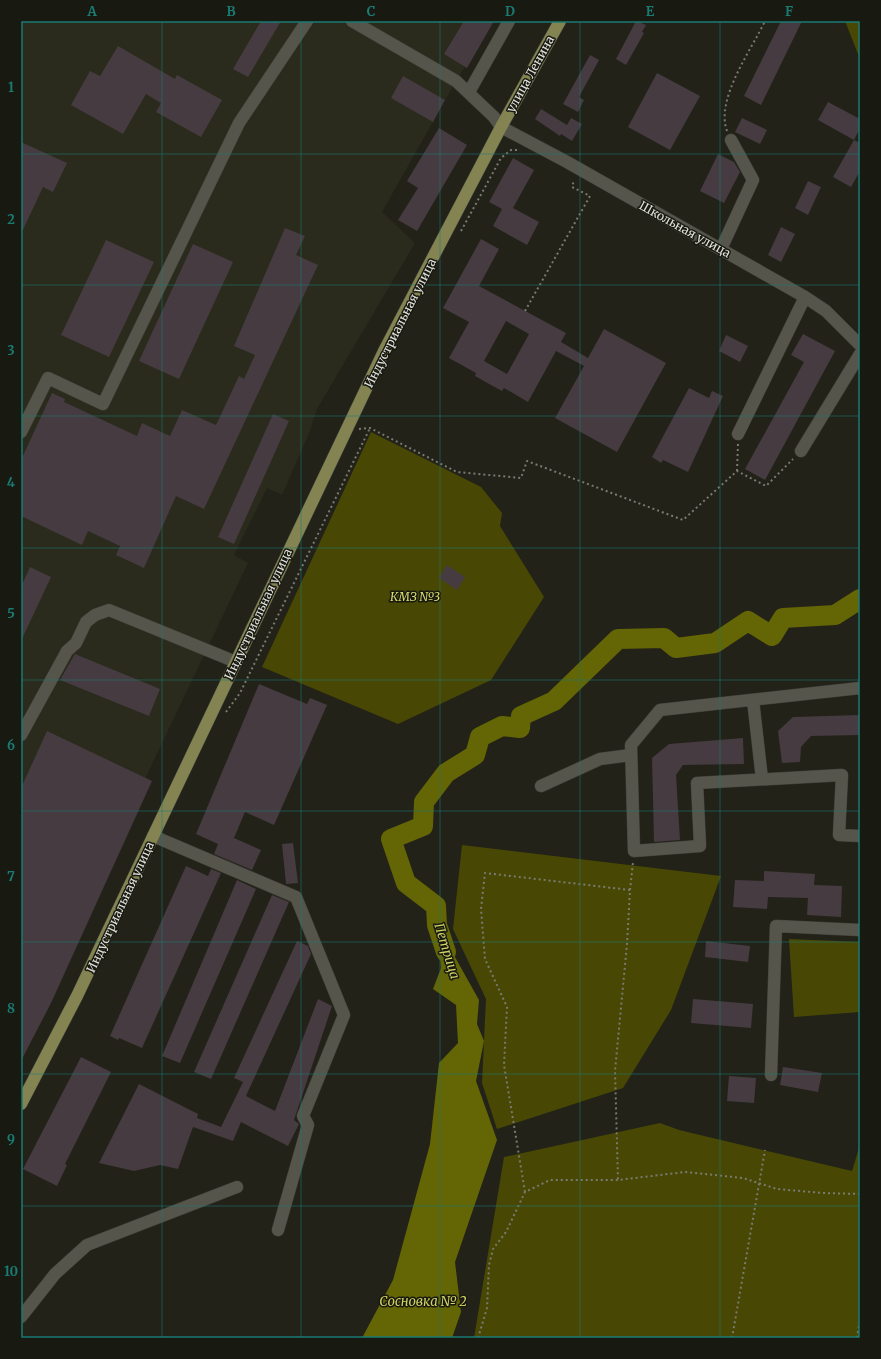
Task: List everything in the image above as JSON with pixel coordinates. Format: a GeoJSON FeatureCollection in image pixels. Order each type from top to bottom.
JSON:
{"type":"FeatureCollection","features":[{"type":"Feature","properties":{"kind":"main road","name":"улица Ленина"},"geometry":{"type":"LineString","coordinates":[[501,127],[560,21]]}},
{"type":"Feature","properties":{"kind":"main road","name":"Индустриальная улица"},"geometry":{"type":"LineString","coordinates":[[21,1104],[77,996],[384,351],[501,127]]}},
{"type":"Feature","properties":{"kind":"street"},"geometry":{"type":"LineString","coordinates":[[21,432],[48,378],[102,404],[239,123],[307,21]]}},
{"type":"Feature","properties":{"kind":"street"},"geometry":{"type":"LineString","coordinates":[[352,21],[456,81],[494,117],[501,127]]}},
{"type":"Feature","properties":{"kind":"street"},"geometry":{"type":"LineString","coordinates":[[469,92],[509,21]]}},
{"type":"Feature","properties":{"kind":"street","name":"Школьная улица"},"geometry":{"type":"LineString","coordinates":[[501,127],[805,298],[826,311],[860,345]]}},
{"type":"Feature","properties":{"kind":"street"},"geometry":{"type":"LineString","coordinates":[[720,249],[752,180],[731,140]]}},
{"type":"Feature","properties":{"kind":"street"},"geometry":{"type":"LineString","coordinates":[[738,434],[805,298]]}},
{"type":"Feature","properties":{"kind":"street"},"geometry":{"type":"LineString","coordinates":[[801,451],[860,354]]}},
{"type":"Feature","properties":{"kind":"street"},"geometry":{"type":"LineString","coordinates":[[21,734],[67,651],[76,643],[86,622],[95,615],[109,610],[236,662]]}},
{"type":"Feature","properties":{"kind":"street"},"geometry":{"type":"LineString","coordinates":[[860,688],[660,710],[631,745],[634,851],[700,846],[696,783],[842,775],[839,835],[860,836]]}},
{"type":"Feature","properties":{"kind":"street"},"geometry":{"type":"LineString","coordinates":[[753,700],[762,779]]}},
{"type":"Feature","properties":{"kind":"street"},"geometry":{"type":"LineString","coordinates":[[541,786],[600,759],[631,755]]}},
{"type":"Feature","properties":{"kind":"street"},"geometry":{"type":"LineString","coordinates":[[153,836],[296,897],[344,1015],[303,1116],[308,1125],[278,1230]]}},
{"type":"Feature","properties":{"kind":"street"},"geometry":{"type":"LineString","coordinates":[[771,1075],[776,926],[860,930]]}},
{"type":"Feature","properties":{"kind":"street"},"geometry":{"type":"LineString","coordinates":[[21,1316],[55,1274],[87,1245],[237,1187]]}},
{"type":"Feature","properties":{"kind":"path"},"geometry":{"type":"LineString","coordinates":[[731,140],[725,125],[725,109],[736,76],[765,21]]}},
{"type":"Feature","properties":{"kind":"path"},"geometry":{"type":"LineString","coordinates":[[501,158],[511,150],[526,151]]}},
{"type":"Feature","properties":{"kind":"path"},"geometry":{"type":"LineString","coordinates":[[525,311],[590,196],[572,187],[575,181]]}},
{"type":"Feature","properties":{"kind":"path"},"geometry":{"type":"LineString","coordinates":[[357,429],[370,428],[457,472],[521,478],[528,461],[683,520],[737,471],[738,434]]}},
{"type":"Feature","properties":{"kind":"path"},"geometry":{"type":"LineString","coordinates":[[222,717],[240,693],[370,428]]}},
{"type":"Feature","properties":{"kind":"path"},"geometry":{"type":"LineString","coordinates":[[737,471],[766,486],[801,451]]}},
{"type":"Feature","properties":{"kind":"path"},"geometry":{"type":"LineString","coordinates":[[618,1180],[615,1071],[634,851]]}},
{"type":"Feature","properties":{"kind":"path"},"geometry":{"type":"LineString","coordinates":[[478,1338],[487,1308],[489,1265],[493,1249],[506,1232],[525,1192],[504,1065],[507,1007],[485,959],[481,909],[485,873],[630,890]]}},
{"type":"Feature","properties":{"kind":"path"},"geometry":{"type":"LineString","coordinates":[[732,1338],[765,1150]]}},
{"type":"Feature","properties":{"kind":"path"},"geometry":{"type":"LineString","coordinates":[[525,1192],[550,1180],[618,1180],[684,1172],[743,1178],[777,1189],[823,1194],[860,1194]]}},
{"type":"Feature","properties":{"kind":"path"},"geometry":{"type":"LineString","coordinates":[[857,1338],[860,1320]]}},
{"type":"Feature","properties":{"kind":"shaded area"},"geometry":{"type":"Polygon","coordinates":[[[21,21],[494,21],[456,81],[382,212],[415,243],[317,409],[310,431],[282,495],[267,488],[234,555],[248,563],[153,762],[46,997],[21,1043],[21,21]]]}},
{"type":"Feature","properties":{"kind":"green space"},"geometry":{"type":"Polygon","coordinates":[[[845,21],[860,21],[860,59],[845,21]]]}},
{"type":"Feature","properties":{"kind":"green space","name":"КМЗ №3"},"geometry":{"type":"Polygon","coordinates":[[[371,432],[481,487],[502,513],[500,526],[544,597],[491,680],[398,724],[262,667],[371,432]]]}},
{"type":"Feature","properties":{"kind":"green space"},"geometry":{"type":"Polygon","coordinates":[[[462,845],[721,876],[671,1010],[623,1088],[497,1129],[482,1083],[486,999],[453,929],[462,845]]]}},
{"type":"Feature","properties":{"kind":"green space"},"geometry":{"type":"Polygon","coordinates":[[[789,939],[860,942],[860,1012],[794,1017],[789,939]]]}},
{"type":"Feature","properties":{"kind":"green space"},"geometry":{"type":"Polygon","coordinates":[[[660,1123],[679,1130],[852,1171],[860,1145],[860,1338],[474,1338],[504,1157],[660,1123]]]}},
{"type":"Feature","properties":{"kind":"water","name":"Сосновка № 2"},"geometry":{"type":"Polygon","coordinates":[[[437,925],[479,1000],[477,1024],[484,1041],[476,1081],[497,1140],[455,1262],[461,1312],[452,1338],[362,1338],[393,1280],[430,1144],[439,1063],[458,1043],[456,1005],[433,989],[441,968],[437,925]]]}},
{"type":"Feature","properties":{"kind":"building"},"geometry":{"type":"Polygon","coordinates":[[[261,21],[281,21],[248,77],[233,69],[261,21]]]}},
{"type":"Feature","properties":{"kind":"building"},"geometry":{"type":"Polygon","coordinates":[[[464,21],[494,21],[467,68],[444,54],[464,21]]]}},
{"type":"Feature","properties":{"kind":"building"},"geometry":{"type":"Polygon","coordinates":[[[636,21],[646,25],[642,32],[644,33],[626,65],[616,59],[636,21]]]}},
{"type":"Feature","properties":{"kind":"building"},"geometry":{"type":"Polygon","coordinates":[[[781,21],[802,21],[761,105],[744,96],[781,21]]]}},
{"type":"Feature","properties":{"kind":"building"},"geometry":{"type":"Polygon","coordinates":[[[118,46],[175,79],[177,75],[222,100],[201,137],[156,112],[161,103],[146,94],[123,134],[71,105],[90,71],[100,76],[118,46]]]}},
{"type":"Feature","properties":{"kind":"building"},"geometry":{"type":"Polygon","coordinates":[[[590,55],[599,60],[579,97],[584,100],[578,112],[563,104],[590,55]]]}},
{"type":"Feature","properties":{"kind":"building"},"geometry":{"type":"Polygon","coordinates":[[[657,73],[700,96],[670,150],[628,127],[657,73]]]}},
{"type":"Feature","properties":{"kind":"building"},"geometry":{"type":"Polygon","coordinates":[[[403,76],[445,100],[433,122],[391,98],[403,76]]]}},
{"type":"Feature","properties":{"kind":"building"},"geometry":{"type":"Polygon","coordinates":[[[828,102],[860,119],[860,128],[854,140],[818,120],[828,102]]]}},
{"type":"Feature","properties":{"kind":"building"},"geometry":{"type":"Polygon","coordinates":[[[541,109],[567,125],[571,118],[582,124],[572,141],[561,134],[560,136],[535,119],[541,109]]]}},
{"type":"Feature","properties":{"kind":"building"},"geometry":{"type":"Polygon","coordinates":[[[742,118],[767,130],[760,144],[735,132],[742,118]]]}},
{"type":"Feature","properties":{"kind":"building"},"geometry":{"type":"Polygon","coordinates":[[[439,128],[467,145],[417,231],[398,220],[418,188],[407,181],[439,128]]]}},
{"type":"Feature","properties":{"kind":"building"},"geometry":{"type":"Polygon","coordinates":[[[854,140],[860,143],[860,171],[851,187],[833,177],[854,140]]]}},
{"type":"Feature","properties":{"kind":"building"},"geometry":{"type":"Polygon","coordinates":[[[21,142],[67,163],[53,192],[43,187],[21,234],[21,142]]]}},
{"type":"Feature","properties":{"kind":"building"},"geometry":{"type":"Polygon","coordinates":[[[718,154],[734,162],[740,172],[724,203],[700,191],[718,154]]]}},
{"type":"Feature","properties":{"kind":"building"},"geometry":{"type":"Polygon","coordinates":[[[513,158],[534,170],[513,208],[539,222],[527,245],[493,226],[502,209],[489,202],[513,158]]]}},
{"type":"Feature","properties":{"kind":"building"},"geometry":{"type":"Polygon","coordinates":[[[808,181],[821,187],[808,215],[795,208],[808,181]]]}},
{"type":"Feature","properties":{"kind":"building"},"geometry":{"type":"Polygon","coordinates":[[[781,227],[795,234],[781,262],[768,255],[781,227]]]}},
{"type":"Feature","properties":{"kind":"building"},"geometry":{"type":"Polygon","coordinates":[[[285,228],[305,236],[296,255],[318,265],[204,509],[176,496],[144,568],[116,555],[120,546],[88,531],[82,545],[21,516],[21,460],[52,393],[65,399],[64,402],[137,436],[142,423],[170,436],[182,410],[216,425],[239,376],[244,379],[255,355],[234,346],[285,228]]]}},
{"type":"Feature","properties":{"kind":"building"},"geometry":{"type":"Polygon","coordinates":[[[481,239],[499,249],[479,286],[566,333],[561,342],[588,358],[604,329],[666,363],[617,452],[555,418],[584,366],[556,351],[528,402],[504,388],[502,391],[491,385],[475,376],[476,373],[449,358],[469,322],[443,308],[481,239]],[[506,321],[484,361],[507,374],[529,334],[506,321]]]}},
{"type":"Feature","properties":{"kind":"building"},"geometry":{"type":"Polygon","coordinates":[[[106,240],[154,262],[109,357],[61,335],[106,240]]]}},
{"type":"Feature","properties":{"kind":"building"},"geometry":{"type":"Polygon","coordinates":[[[193,244],[233,262],[179,379],[139,361],[193,244]]]}},
{"type":"Feature","properties":{"kind":"building"},"geometry":{"type":"Polygon","coordinates":[[[803,334],[835,351],[765,480],[745,469],[804,362],[791,355],[803,334]]]}},
{"type":"Feature","properties":{"kind":"building"},"geometry":{"type":"Polygon","coordinates":[[[726,335],[748,346],[740,362],[719,351],[726,335]]]}},
{"type":"Feature","properties":{"kind":"building"},"geometry":{"type":"Polygon","coordinates":[[[689,388],[709,398],[712,391],[723,396],[688,472],[663,460],[661,463],[652,457],[689,388]]]}},
{"type":"Feature","properties":{"kind":"building"},"geometry":{"type":"Polygon","coordinates":[[[273,414],[289,421],[234,544],[218,537],[273,414]]]}},
{"type":"Feature","properties":{"kind":"building"},"geometry":{"type":"Polygon","coordinates":[[[447,565],[465,577],[457,590],[439,578],[447,565]]]}},
{"type":"Feature","properties":{"kind":"building"},"geometry":{"type":"Polygon","coordinates":[[[30,567],[51,577],[21,641],[21,587],[30,567]]]}},
{"type":"Feature","properties":{"kind":"building"},"geometry":{"type":"Polygon","coordinates":[[[75,654],[160,689],[149,716],[60,680],[75,654]]]}},
{"type":"Feature","properties":{"kind":"building"},"geometry":{"type":"Polygon","coordinates":[[[259,684],[307,704],[310,698],[327,705],[274,825],[245,812],[234,838],[261,850],[252,870],[214,854],[218,844],[196,834],[259,684]]]}},
{"type":"Feature","properties":{"kind":"building"},"geometry":{"type":"Polygon","coordinates":[[[860,715],[860,735],[811,736],[801,747],[800,762],[782,763],[778,731],[793,717],[860,715]]]}},
{"type":"Feature","properties":{"kind":"building"},"geometry":{"type":"Polygon","coordinates":[[[47,731],[152,781],[51,1003],[21,1061],[21,788],[47,731]]]}},
{"type":"Feature","properties":{"kind":"building"},"geometry":{"type":"Polygon","coordinates":[[[743,738],[744,764],[683,765],[676,775],[680,840],[654,842],[652,758],[669,744],[743,738]]]}},
{"type":"Feature","properties":{"kind":"building"},"geometry":{"type":"Polygon","coordinates":[[[293,843],[298,883],[286,884],[282,844],[293,843]]]}},
{"type":"Feature","properties":{"kind":"building"},"geometry":{"type":"Polygon","coordinates":[[[186,866],[208,876],[211,869],[221,873],[142,1048],[119,1038],[118,1040],[110,1036],[186,866]]]}},
{"type":"Feature","properties":{"kind":"building"},"geometry":{"type":"Polygon","coordinates":[[[764,871],[815,874],[814,885],[842,886],[841,917],[807,915],[808,898],[768,897],[767,909],[733,907],[735,880],[764,881],[764,871]]]}},
{"type":"Feature","properties":{"kind":"building"},"geometry":{"type":"Polygon","coordinates":[[[237,880],[256,889],[180,1063],[162,1056],[237,880]]]}},
{"type":"Feature","properties":{"kind":"building"},"geometry":{"type":"Polygon","coordinates":[[[272,895],[289,902],[211,1079],[194,1072],[272,895]]]}},
{"type":"Feature","properties":{"kind":"building"},"geometry":{"type":"Polygon","coordinates":[[[297,941],[308,946],[311,954],[246,1096],[275,1111],[318,999],[332,1006],[294,1120],[299,1124],[288,1146],[241,1122],[233,1141],[193,1127],[178,1169],[160,1165],[134,1171],[99,1163],[139,1084],[198,1114],[197,1118],[221,1127],[243,1082],[234,1078],[297,941]]]}},
{"type":"Feature","properties":{"kind":"building"},"geometry":{"type":"Polygon","coordinates":[[[706,941],[750,946],[748,962],[705,957],[706,941]]]}},
{"type":"Feature","properties":{"kind":"building"},"geometry":{"type":"Polygon","coordinates":[[[693,999],[753,1004],[751,1028],[691,1023],[693,999]]]}},
{"type":"Feature","properties":{"kind":"building"},"geometry":{"type":"Polygon","coordinates":[[[81,1057],[111,1072],[65,1164],[67,1165],[57,1186],[23,1169],[81,1057]]]}},
{"type":"Feature","properties":{"kind":"building"},"geometry":{"type":"Polygon","coordinates":[[[783,1067],[822,1073],[818,1092],[780,1085],[783,1067]]]}},
{"type":"Feature","properties":{"kind":"building"},"geometry":{"type":"Polygon","coordinates":[[[729,1076],[756,1078],[754,1103],[727,1101],[729,1076]]]}},
{"type":"Feature","properties":{"kind":"waterway","name":"Петрица"},"geometry":{"type":"LineString","coordinates":[[446,952],[437,925],[436,906],[406,883],[391,839],[423,826],[424,802],[446,773],[475,755],[480,737],[502,726],[520,728],[521,716],[554,701],[618,639],[664,638],[676,648],[715,643],[748,621],[772,636],[783,618],[835,615],[860,599]]}}]}
